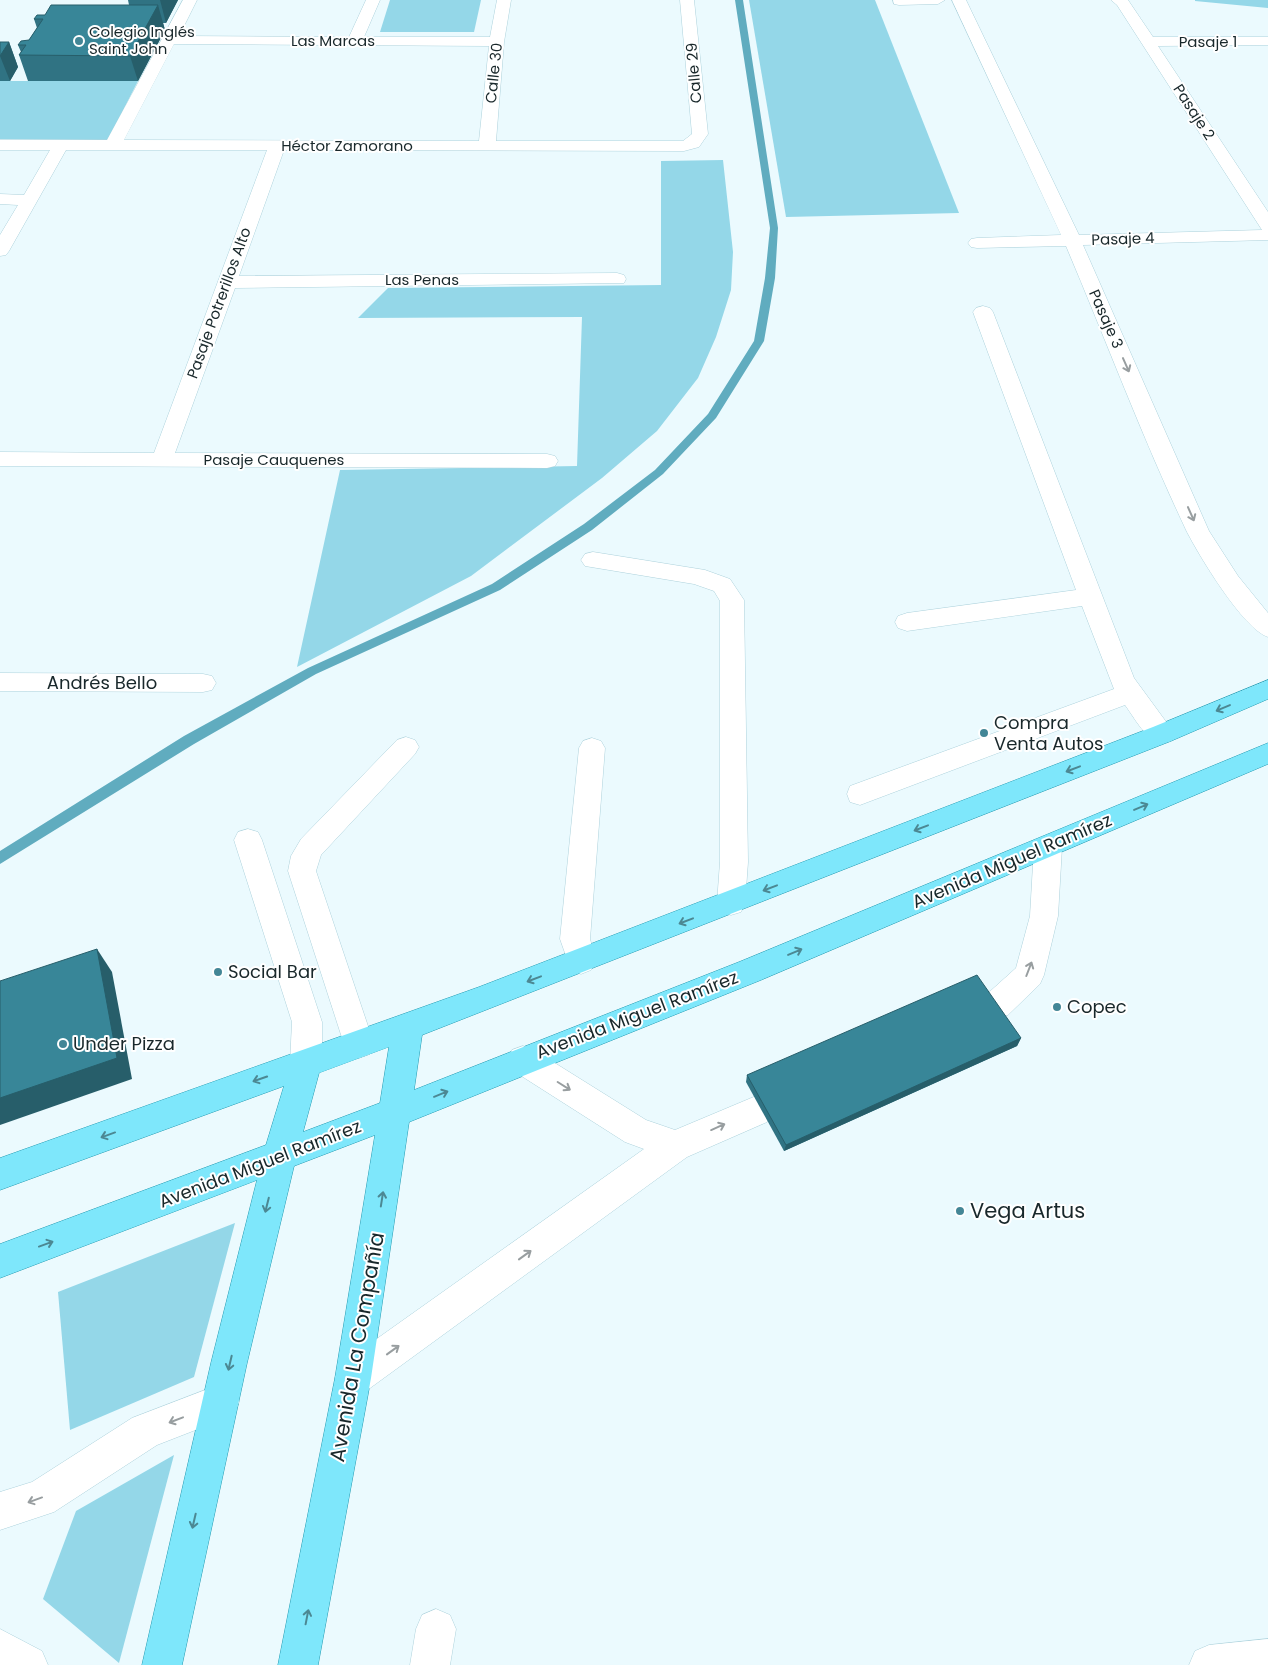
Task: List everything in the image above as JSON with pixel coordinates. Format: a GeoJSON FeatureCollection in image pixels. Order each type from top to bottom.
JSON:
{"type":"FeatureCollection","features":[{"type":"Feature","properties":{"kind":"main road"},"geometry":{"type":"LineString","coordinates":[[0,1174],[408,1027],[581,961],[1162,734],[1268,689]]}},
{"type":"Feature","properties":{"kind":"main road","name":"Avenida Miguel Ramírez"},"geometry":{"type":"LineString","coordinates":[[0,1261],[396,1112],[750,971],[1268,753]]}},
{"type":"Feature","properties":{"kind":"main road","name":"Avenida La Compañía"},"geometry":{"type":"LineString","coordinates":[[298,1665],[353,1378],[408,1027]]}},
{"type":"Feature","properties":{"kind":"main road"},"geometry":{"type":"LineString","coordinates":[[162,1665],[278,1157],[306,1063]]}},
{"type":"Feature","properties":{"kind":"street"},"geometry":{"type":"LineString","coordinates":[[113,145],[190,0]]}},
{"type":"Feature","properties":{"kind":"street"},"geometry":{"type":"LineString","coordinates":[[354,42],[373,0]]}},
{"type":"Feature","properties":{"kind":"street","name":"Calle 30"},"geometry":{"type":"LineString","coordinates":[[486,147],[497,42],[504,0]]}},
{"type":"Feature","properties":{"kind":"street","name":"Calle 29"},"geometry":{"type":"LineString","coordinates":[[687,0],[700,134],[693,144]]}},
{"type":"Feature","properties":{"kind":"street"},"geometry":{"type":"LineString","coordinates":[[899,1],[938,0]]}},
{"type":"Feature","properties":{"kind":"street","name":"Pasaje 3"},"geometry":{"type":"LineString","coordinates":[[959,0],[1072,240],[1198,531],[1224,576],[1245,605],[1268,628]]}},
{"type":"Feature","properties":{"kind":"street","name":"Pasaje 2"},"geometry":{"type":"LineString","coordinates":[[1118,0],[1122,2],[1268,226]]}},
{"type":"Feature","properties":{"kind":"street","name":"Las Marcas"},"geometry":{"type":"LineString","coordinates":[[169,40],[497,42]]}},
{"type":"Feature","properties":{"kind":"street","name":"Pasaje 1"},"geometry":{"type":"LineString","coordinates":[[1148,42],[1268,42]]}},
{"type":"Feature","properties":{"kind":"street","name":"Héctor Zamorano"},"geometry":{"type":"LineString","coordinates":[[0,145],[674,148],[693,144]]}},
{"type":"Feature","properties":{"kind":"street"},"geometry":{"type":"LineString","coordinates":[[0,251],[61,145]]}},
{"type":"Feature","properties":{"kind":"street","name":"Pasaje Potrerillos Alto"},"geometry":{"type":"LineString","coordinates":[[162,460],[277,146]]}},
{"type":"Feature","properties":{"kind":"street"},"geometry":{"type":"LineString","coordinates":[[0,199],[30,200]]}},
{"type":"Feature","properties":{"kind":"street","name":"Pasaje 4"},"geometry":{"type":"LineString","coordinates":[[977,243],[1268,235]]}},
{"type":"Feature","properties":{"kind":"street","name":"Las Penas"},"geometry":{"type":"LineString","coordinates":[[227,282],[617,279]]}},
{"type":"Feature","properties":{"kind":"street"},"geometry":{"type":"LineString","coordinates":[[983,312],[1092,596],[1122,680],[1162,734]]}},
{"type":"Feature","properties":{"kind":"street","name":"Pasaje Cauquenes"},"geometry":{"type":"LineString","coordinates":[[0,459],[547,462]]}},
{"type":"Feature","properties":{"kind":"street"},"geometry":{"type":"LineString","coordinates":[[593,560],[697,576],[722,585],[732,600],[734,862],[731,903]]}},
{"type":"Feature","properties":{"kind":"street"},"geometry":{"type":"LineString","coordinates":[[907,622],[1092,596]]}},
{"type":"Feature","properties":{"kind":"street","name":"Andrés Bello"},"geometry":{"type":"LineString","coordinates":[[0,682],[203,683]]}},
{"type":"Feature","properties":{"kind":"street"},"geometry":{"type":"LineString","coordinates":[[860,794],[1130,693]]}},
{"type":"Feature","properties":{"kind":"street"},"geometry":{"type":"LineString","coordinates":[[360,1044],[302,872],[305,856],[311,847],[406,747]]}},
{"type":"Feature","properties":{"kind":"street"},"geometry":{"type":"LineString","coordinates":[[581,961],[575,939],[592,748]]}},
{"type":"Feature","properties":{"kind":"street"},"geometry":{"type":"LineString","coordinates":[[248,840],[307,1022],[306,1063]]}},
{"type":"Feature","properties":{"kind":"street"},"geometry":{"type":"LineString","coordinates":[[997,1005],[1029,975],[1044,916],[1048,847]]}},
{"type":"Feature","properties":{"kind":"street"},"geometry":{"type":"LineString","coordinates":[[523,1060],[636,1131],[676,1146]]}},
{"type":"Feature","properties":{"kind":"street"},"geometry":{"type":"LineString","coordinates":[[353,1378],[676,1146],[756,1110]]}},
{"type":"Feature","properties":{"kind":"street"},"geometry":{"type":"LineString","coordinates":[[0,1511],[41,1499],[145,1431],[221,1402]]}},
{"type":"Feature","properties":{"kind":"street"},"geometry":{"type":"LineString","coordinates":[[0,1649],[28,1665]]}},
{"type":"Feature","properties":{"kind":"street"},"geometry":{"type":"LineString","coordinates":[[1209,1665],[1268,1658]]}},
{"type":"Feature","properties":{"kind":"shaded area"},"geometry":{"type":"Polygon","coordinates":[[[390,0],[481,0],[474,32],[380,32],[390,0]]]}},
{"type":"Feature","properties":{"kind":"shaded area"},"geometry":{"type":"Polygon","coordinates":[[[749,0],[875,0],[959,213],[786,217],[749,0]]]}},
{"type":"Feature","properties":{"kind":"shaded area"},"geometry":{"type":"Polygon","coordinates":[[[1268,0],[1268,8],[1195,1],[1268,0]]]}},
{"type":"Feature","properties":{"kind":"shaded area"},"geometry":{"type":"Polygon","coordinates":[[[0,81],[138,81],[108,140],[0,139],[0,81]]]}},
{"type":"Feature","properties":{"kind":"shaded area"},"geometry":{"type":"Polygon","coordinates":[[[723,160],[733,252],[731,290],[716,337],[698,378],[657,431],[602,478],[471,576],[297,667],[340,470],[577,466],[582,317],[358,318],[388,288],[661,285],[661,161],[723,160]]]}},
{"type":"Feature","properties":{"kind":"shaded area"},"geometry":{"type":"Polygon","coordinates":[[[235,1223],[194,1377],[70,1430],[58,1292],[235,1223]]]}},
{"type":"Feature","properties":{"kind":"shaded area"},"geometry":{"type":"Polygon","coordinates":[[[174,1455],[119,1663],[43,1599],[76,1511],[174,1455]]]}},
{"type":"Feature","properties":{"kind":"building"},"geometry":{"type":"Polygon","coordinates":[[[51,5],[158,5],[130,56],[19,55],[26,45],[18,45],[21,41],[29,40],[43,19],[34,19],[37,15],[45,15],[51,5]]]}},
{"type":"Feature","properties":{"kind":"building"},"geometry":{"type":"Polygon","coordinates":[[[0,42],[9,42],[0,56],[0,42]]]}},
{"type":"Feature","properties":{"kind":"building","name":"Under Pizza"},"geometry":{"type":"Polygon","coordinates":[[[97,949],[117,1058],[0,1098],[0,981],[97,949]]]}},
{"type":"Feature","properties":{"kind":"building"},"geometry":{"type":"Polygon","coordinates":[[[977,975],[1021,1038],[786,1145],[747,1075],[977,975]]]}},
{"type":"Feature","properties":{"kind":"waterway"},"geometry":{"type":"LineString","coordinates":[[0,858],[189,740],[312,671],[496,587],[588,527],[659,472],[712,416],[759,341],[770,278],[774,228],[739,0]]}},
{"type":"Feature","properties":{"kind":"place","name":"Colegio Inglés Saint John"},"geometry":{"type":"Point","coordinates":[79,41]}},
{"type":"Feature","properties":{"kind":"place","name":"Compra Venta Autos"},"geometry":{"type":"Point","coordinates":[984,733]}},
{"type":"Feature","properties":{"kind":"place","name":"Social Bar"},"geometry":{"type":"Point","coordinates":[218,972]}},
{"type":"Feature","properties":{"kind":"place","name":"Copec"},"geometry":{"type":"Point","coordinates":[1057,1007]}},
{"type":"Feature","properties":{"kind":"place","name":"Under Pizza"},"geometry":{"type":"Point","coordinates":[63,1044]}},
{"type":"Feature","properties":{"kind":"place","name":"Vega Artus"},"geometry":{"type":"Point","coordinates":[960,1211]}}]}
